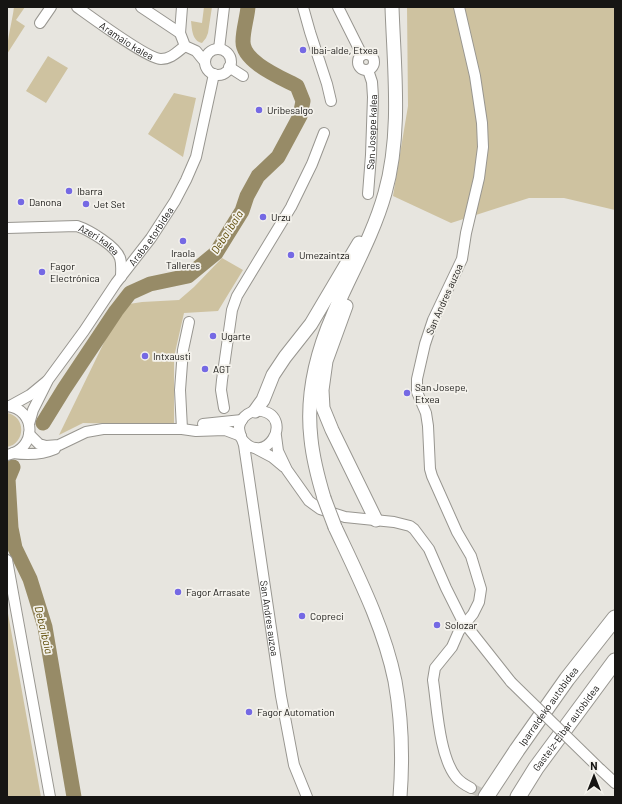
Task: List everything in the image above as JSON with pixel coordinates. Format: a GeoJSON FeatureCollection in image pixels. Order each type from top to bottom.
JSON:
{"type":"FeatureCollection","features":[{"type":"Feature","properties":{"kind":"highway","name":"Iparraldeko autobidea"},"geometry":{"type":"LineString","coordinates":[[486,797],[567,679],[615,618]]}},
{"type":"Feature","properties":{"kind":"highway","name":"Gasteiz-Eibar autobidea"},"geometry":{"type":"LineString","coordinates":[[518,797],[536,768],[615,661]]}},
{"type":"Feature","properties":{"kind":"main road"},"geometry":{"type":"LineString","coordinates":[[392,7],[395,130],[390,173],[379,213],[327,330],[317,362],[312,385],[310,410],[311,438],[315,464],[324,498],[335,527],[374,615],[386,648],[394,681],[401,723],[402,765],[400,797]]}},
{"type":"Feature","properties":{"kind":"main road"},"geometry":{"type":"LineString","coordinates":[[247,415],[263,400],[273,375],[311,324],[367,229],[385,194]]}},
{"type":"Feature","properties":{"kind":"main road"},"geometry":{"type":"LineString","coordinates":[[363,251],[356,281],[326,361],[322,390],[323,408],[332,430],[376,520]]}},
{"type":"Feature","properties":{"kind":"street"},"geometry":{"type":"LineString","coordinates":[[40,23],[51,7]]}},
{"type":"Feature","properties":{"kind":"street","name":"Aramaio kalea"},"geometry":{"type":"LineString","coordinates":[[77,7],[142,52],[159,59],[170,57],[185,46]]}},
{"type":"Feature","properties":{"kind":"street"},"geometry":{"type":"LineString","coordinates":[[141,7],[180,33]]}},
{"type":"Feature","properties":{"kind":"street"},"geometry":{"type":"LineString","coordinates":[[182,7],[180,33],[185,46],[196,51],[205,62],[207,69],[217,75],[224,73],[229,67],[230,59],[223,50],[219,49],[211,51],[206,57],[205,62]]}},
{"type":"Feature","properties":{"kind":"street"},"geometry":{"type":"LineString","coordinates":[[219,49],[224,7]]}},
{"type":"Feature","properties":{"kind":"street"},"geometry":{"type":"LineString","coordinates":[[304,7],[330,101]]}},
{"type":"Feature","properties":{"kind":"street","name":"San Josepe kalea"},"geometry":{"type":"LineString","coordinates":[[338,7],[345,24],[362,55],[370,55],[374,59],[374,64],[368,70],[372,82],[373,97],[368,194]]}},
{"type":"Feature","properties":{"kind":"street","name":"San Andres auzoa"},"geometry":{"type":"LineString","coordinates":[[459,7],[477,91],[483,131],[483,155],[466,233],[462,259],[442,298],[428,332],[422,356],[417,388],[418,396],[426,414],[429,438],[430,469],[432,476],[457,532],[471,556],[481,590],[479,602],[473,614],[466,625],[459,631],[452,647],[435,668],[433,680],[446,758],[456,777],[463,784],[471,788]]}},
{"type":"Feature","properties":{"kind":"street"},"geometry":{"type":"LineString","coordinates":[[229,67],[243,76]]}},
{"type":"Feature","properties":{"kind":"street","name":"Araba etorbidea"},"geometry":{"type":"LineString","coordinates":[[10,454],[24,446],[33,410],[48,380],[141,251],[171,207],[186,180],[196,157],[214,74]]}},
{"type":"Feature","properties":{"kind":"street"},"geometry":{"type":"LineString","coordinates":[[215,423],[224,408],[221,390],[232,310],[239,290],[291,207],[312,164],[324,133]]}},
{"type":"Feature","properties":{"kind":"street","name":"Azeri kalea"},"geometry":{"type":"LineString","coordinates":[[7,228],[78,226],[86,229],[116,251],[120,257],[121,277]]}},
{"type":"Feature","properties":{"kind":"street"},"geometry":{"type":"LineString","coordinates":[[116,251],[124,254],[141,251]]}},
{"type":"Feature","properties":{"kind":"street"},"geometry":{"type":"LineString","coordinates":[[182,429],[180,390],[183,350],[189,322]]}},
{"type":"Feature","properties":{"kind":"street","name":"Araba etorbidea"},"geometry":{"type":"LineString","coordinates":[[8,406],[30,395],[48,380]]}},
{"type":"Feature","properties":{"kind":"street"},"geometry":{"type":"LineString","coordinates":[[8,406],[22,412],[29,429],[39,444],[46,446],[59,445]]}},
{"type":"Feature","properties":{"kind":"street"},"geometry":{"type":"LineString","coordinates":[[224,408],[236,415],[247,415]]}},
{"type":"Feature","properties":{"kind":"street"},"geometry":{"type":"LineString","coordinates":[[182,429],[190,426],[215,423],[261,411],[268,413],[276,423],[278,451],[287,470],[309,501],[320,509],[345,517],[376,520],[410,526],[429,549],[446,588],[466,625],[511,682],[615,783]]}},
{"type":"Feature","properties":{"kind":"street","name":"San Andres auzoa"},"geometry":{"type":"LineString","coordinates":[[247,415],[239,426],[244,445],[281,696],[294,764],[307,797]]}},
{"type":"Feature","properties":{"kind":"street"},"geometry":{"type":"LineString","coordinates":[[10,454],[49,452],[59,445],[86,432],[103,429],[182,429],[196,431],[225,430],[241,437],[250,446],[272,457],[287,470]]}},
{"type":"Feature","properties":{"kind":"street"},"geometry":{"type":"LineString","coordinates":[[256,448],[268,446],[276,436]]}},
{"type":"Feature","properties":{"kind":"street"},"geometry":{"type":"LineString","coordinates":[[7,560],[50,797]]}},
{"type":"Feature","properties":{"kind":"shaded area"},"geometry":{"type":"Polygon","coordinates":[[[14,7],[25,7],[16,20],[25,26],[7,54],[8,42],[14,7]]]}},
{"type":"Feature","properties":{"kind":"shaded area"},"geometry":{"type":"Polygon","coordinates":[[[204,7],[212,7],[208,33],[202,43],[194,37],[191,21],[202,23],[204,7]]]}},
{"type":"Feature","properties":{"kind":"shaded area"},"geometry":{"type":"Polygon","coordinates":[[[407,7],[615,7],[615,210],[564,198],[529,198],[451,223],[393,196],[408,106],[407,7]]]}},
{"type":"Feature","properties":{"kind":"shaded area"},"geometry":{"type":"Polygon","coordinates":[[[48,56],[68,68],[46,103],[26,91],[48,56]]]}},
{"type":"Feature","properties":{"kind":"shaded area"},"geometry":{"type":"Polygon","coordinates":[[[174,93],[196,98],[183,157],[148,134],[174,93]]]}},
{"type":"Feature","properties":{"kind":"shaded area"},"geometry":{"type":"Polygon","coordinates":[[[222,258],[243,270],[218,311],[184,313],[174,357],[174,425],[83,423],[59,435],[113,324],[129,304],[179,300],[222,258]]]}},
{"type":"Feature","properties":{"kind":"shaded area"},"geometry":{"type":"Polygon","coordinates":[[[7,413],[18,419],[21,430],[18,440],[13,445],[7,447],[7,413]]]}},
{"type":"Feature","properties":{"kind":"shaded area"},"geometry":{"type":"Polygon","coordinates":[[[7,608],[41,797],[7,797],[7,608]]]}},
{"type":"Feature","properties":{"kind":"waterway","name":"Deba ibaia"},"geometry":{"type":"LineString","coordinates":[[43,423],[116,311],[130,293],[150,284],[188,276],[216,253],[242,211],[247,196],[258,176],[278,157],[300,116],[303,101],[297,86],[264,68],[249,56],[244,49],[243,37],[248,7]]}},
{"type":"Feature","properties":{"kind":"waterway","name":"Deba ibaia"},"geometry":{"type":"LineString","coordinates":[[13,467],[8,479],[11,528],[15,548],[30,579],[45,627],[74,797]]}},
{"type":"Feature","properties":{"kind":"tunnel"},"geometry":{"type":"LineString","coordinates":[[471,788],[489,797]]}},
{"type":"Feature","properties":{"kind":"place","name":"Ibai-alde, Etxea"},"geometry":{"type":"Point","coordinates":[303,50]}},
{"type":"Feature","properties":{"kind":"place","name":"Uribesalgo"},"geometry":{"type":"Point","coordinates":[259,110]}},
{"type":"Feature","properties":{"kind":"place","name":"Ibarra"},"geometry":{"type":"Point","coordinates":[69,191]}},
{"type":"Feature","properties":{"kind":"place","name":"Danona"},"geometry":{"type":"Point","coordinates":[21,202]}},
{"type":"Feature","properties":{"kind":"place","name":"Jet Set"},"geometry":{"type":"Point","coordinates":[86,204]}},
{"type":"Feature","properties":{"kind":"place","name":"Urzu"},"geometry":{"type":"Point","coordinates":[263,217]}},
{"type":"Feature","properties":{"kind":"place","name":"Iraola Talleres"},"geometry":{"type":"Point","coordinates":[183,241]}},
{"type":"Feature","properties":{"kind":"place","name":"Umezaintza"},"geometry":{"type":"Point","coordinates":[291,255]}},
{"type":"Feature","properties":{"kind":"place","name":"Fagor Electrónica"},"geometry":{"type":"Point","coordinates":[42,272]}},
{"type":"Feature","properties":{"kind":"place","name":"Ugarte"},"geometry":{"type":"Point","coordinates":[213,336]}},
{"type":"Feature","properties":{"kind":"place","name":"Intxausti"},"geometry":{"type":"Point","coordinates":[145,356]}},
{"type":"Feature","properties":{"kind":"place","name":"AGT"},"geometry":{"type":"Point","coordinates":[205,369]}},
{"type":"Feature","properties":{"kind":"place","name":"San Josepe, Etxea"},"geometry":{"type":"Point","coordinates":[407,393]}},
{"type":"Feature","properties":{"kind":"place","name":"Fagor Arrasate"},"geometry":{"type":"Point","coordinates":[178,592]}},
{"type":"Feature","properties":{"kind":"place","name":"Copreci"},"geometry":{"type":"Point","coordinates":[302,616]}},
{"type":"Feature","properties":{"kind":"place","name":"Solozar"},"geometry":{"type":"Point","coordinates":[437,625]}},
{"type":"Feature","properties":{"kind":"place","name":"Fagor Automation"},"geometry":{"type":"Point","coordinates":[249,712]}}]}
